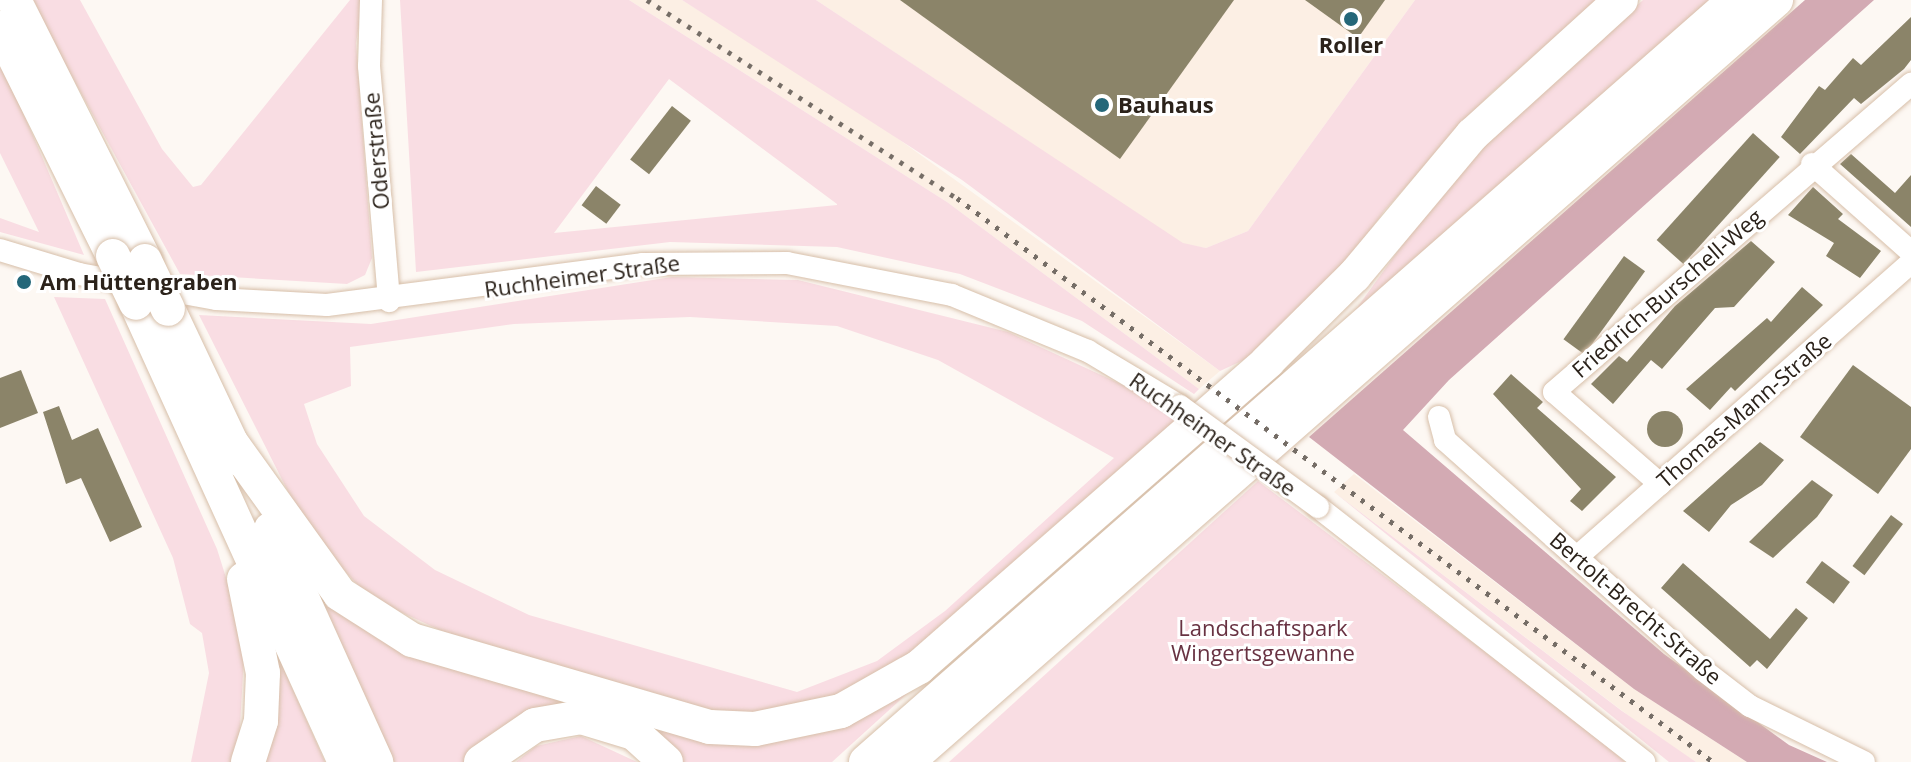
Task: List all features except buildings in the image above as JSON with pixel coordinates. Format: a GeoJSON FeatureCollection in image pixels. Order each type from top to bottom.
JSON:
{"type":"FeatureCollection","features":[{"type":"Feature","properties":{"kind":"highway"},"geometry":{"type":"LineString","coordinates":[[14,0],[129,259],[152,306],[230,441],[376,762]]}},
{"type":"Feature","properties":{"kind":"highway"},"geometry":{"type":"LineString","coordinates":[[866,762],[1735,0]]}},
{"type":"Feature","properties":{"kind":"highway"},"geometry":{"type":"LineString","coordinates":[[907,762],[1776,0]]}},
{"type":"Feature","properties":{"kind":"highway"},"geometry":{"type":"LineString","coordinates":[[230,441],[340,594],[412,640],[710,727],[812,720],[894,685],[1017,583],[1318,315],[1472,135],[1621,4]]}},
{"type":"Feature","properties":{"kind":"highway"},"geometry":{"type":"LineString","coordinates":[[0,28],[129,259]]}},
{"type":"Feature","properties":{"kind":"highway"},"geometry":{"type":"LineString","coordinates":[[1273,406],[1292,369],[1374,273],[1412,204]]}},
{"type":"Feature","properties":{"kind":"highway"},"geometry":{"type":"LineString","coordinates":[[152,306],[229,500],[345,762]]}},
{"type":"Feature","properties":{"kind":"highway"},"geometry":{"type":"LineString","coordinates":[[229,500],[263,673],[261,721],[248,762]]}},
{"type":"Feature","properties":{"kind":"highway"},"geometry":{"type":"LineString","coordinates":[[930,762],[989,690]]}},
{"type":"Feature","properties":{"kind":"highway"},"geometry":{"type":"LineString","coordinates":[[481,762],[535,725],[581,717],[634,733],[666,762]]}},
{"type":"Feature","properties":{"kind":"street","name":"Oderstraße"},"geometry":{"type":"LineString","coordinates":[[371,0],[369,66],[389,301]]}},
{"type":"Feature","properties":{"kind":"street","name":"Friedrich-Burschell-Weg"},"geometry":{"type":"LineString","coordinates":[[1660,484],[1554,392],[1812,164],[1911,84]]}},
{"type":"Feature","properties":{"kind":"street"},"geometry":{"type":"LineString","coordinates":[[1812,164],[1911,252]]}},
{"type":"Feature","properties":{"kind":"street","name":"Ruchheimer Straße"},"geometry":{"type":"LineString","coordinates":[[0,250],[79,274],[216,299],[389,301],[643,264],[787,263],[952,295],[1088,351],[1180,406],[1318,507],[1644,762]]}},
{"type":"Feature","properties":{"kind":"street","name":"Thomas-Mann-Straße"},"geometry":{"type":"LineString","coordinates":[[1577,557],[1911,263]]}},
{"type":"Feature","properties":{"kind":"street","name":"Bertolt-Brecht-Straße"},"geometry":{"type":"LineString","coordinates":[[1439,417],[1445,440],[1750,706],[1864,762]]}},
{"type":"Feature","properties":{"kind":"shaded area"},"geometry":{"type":"Polygon","coordinates":[[[629,0],[682,0],[850,104],[1220,371],[1199,389],[947,202],[629,0]]]}},
{"type":"Feature","properties":{"kind":"shaded area"},"geometry":{"type":"Polygon","coordinates":[[[816,0],[1415,0],[1248,231],[1206,248],[1183,244],[816,0]]]}},
{"type":"Feature","properties":{"kind":"shaded area"},"geometry":{"type":"Polygon","coordinates":[[[1805,0],[1874,0],[1449,380],[1403,430],[1664,654],[1789,745],[1827,762],[1747,762],[1634,689],[1309,437],[1805,0]]]}},
{"type":"Feature","properties":{"kind":"shaded area"},"geometry":{"type":"Polygon","coordinates":[[[1354,474],[1634,689],[1747,762],[1696,762],[1658,738],[1334,492],[1354,474]]]}},
{"type":"Feature","properties":{"kind":"green space"},"geometry":{"type":"Polygon","coordinates":[[[30,0],[80,0],[162,149],[193,187],[201,185],[350,0],[363,0],[356,43],[372,258],[365,275],[347,284],[180,274],[30,0]]]}},
{"type":"Feature","properties":{"kind":"green space"},"geometry":{"type":"Polygon","coordinates":[[[400,0],[629,0],[947,202],[1199,389],[1194,394],[1082,321],[960,274],[837,247],[670,242],[416,272],[400,0]],[[669,79],[554,233],[837,205],[669,79]]]}},
{"type":"Feature","properties":{"kind":"green space"},"geometry":{"type":"Polygon","coordinates":[[[682,0],[816,0],[1183,243],[1206,248],[1248,231],[1415,0],[1603,0],[1490,94],[1384,211],[1331,287],[1263,351],[1220,371],[962,180],[682,0]]]}},
{"type":"Feature","properties":{"kind":"green space"},"geometry":{"type":"Polygon","coordinates":[[[1643,0],[1720,0],[1341,330],[1460,165],[1643,0]]]}},
{"type":"Feature","properties":{"kind":"green space"},"geometry":{"type":"Polygon","coordinates":[[[0,66],[16,96],[84,255],[0,232],[0,218],[39,232],[0,153],[0,66]]]}},
{"type":"Feature","properties":{"kind":"green space"},"geometry":{"type":"Polygon","coordinates":[[[672,277],[798,280],[1008,332],[1140,393],[1183,425],[912,659],[828,704],[728,715],[464,641],[370,598],[309,533],[199,315],[371,324],[672,277]],[[690,317],[514,324],[350,347],[351,386],[304,404],[317,444],[364,516],[435,570],[529,615],[797,692],[877,661],[945,611],[1114,458],[938,360],[837,326],[690,317]]]}},
{"type":"Feature","properties":{"kind":"green space"},"geometry":{"type":"Polygon","coordinates":[[[54,297],[105,299],[217,549],[245,638],[238,762],[191,762],[209,673],[202,633],[190,624],[173,558],[54,297]]]}},
{"type":"Feature","properties":{"kind":"green space","name":"Landschaftspark Wingertsgewanne"},"geometry":{"type":"Polygon","coordinates":[[[1258,481],[1590,731],[1625,762],[949,762],[1258,481]]]}},
{"type":"Feature","properties":{"kind":"green space"},"geometry":{"type":"Polygon","coordinates":[[[1334,492],[1622,711],[1696,762],[1669,762],[1334,492]]]}},
{"type":"Feature","properties":{"kind":"green space"},"geometry":{"type":"Polygon","coordinates":[[[319,593],[682,733],[921,681],[832,762],[677,762],[607,716],[472,762],[394,762],[319,593]]]}},
{"type":"Feature","properties":{"kind":"green space"},"geometry":{"type":"Polygon","coordinates":[[[266,629],[325,762],[259,762],[266,629]]]}},
{"type":"Feature","properties":{"kind":"green space"},"geometry":{"type":"Polygon","coordinates":[[[581,736],[637,762],[516,762],[536,746],[581,736]]]}},
{"type":"Feature","properties":{"kind":"railway"},"geometry":{"type":"LineString","coordinates":[[647,0],[957,198],[1713,762]]}},
{"type":"Feature","properties":{"kind":"place","name":"Roller"},"geometry":{"type":"Point","coordinates":[1351,19]}},
{"type":"Feature","properties":{"kind":"place","name":"Bauhaus"},"geometry":{"type":"Point","coordinates":[1102,105]}},
{"type":"Feature","properties":{"kind":"place","name":"Am Hüttengraben"},"geometry":{"type":"Point","coordinates":[24,282]}}]}
